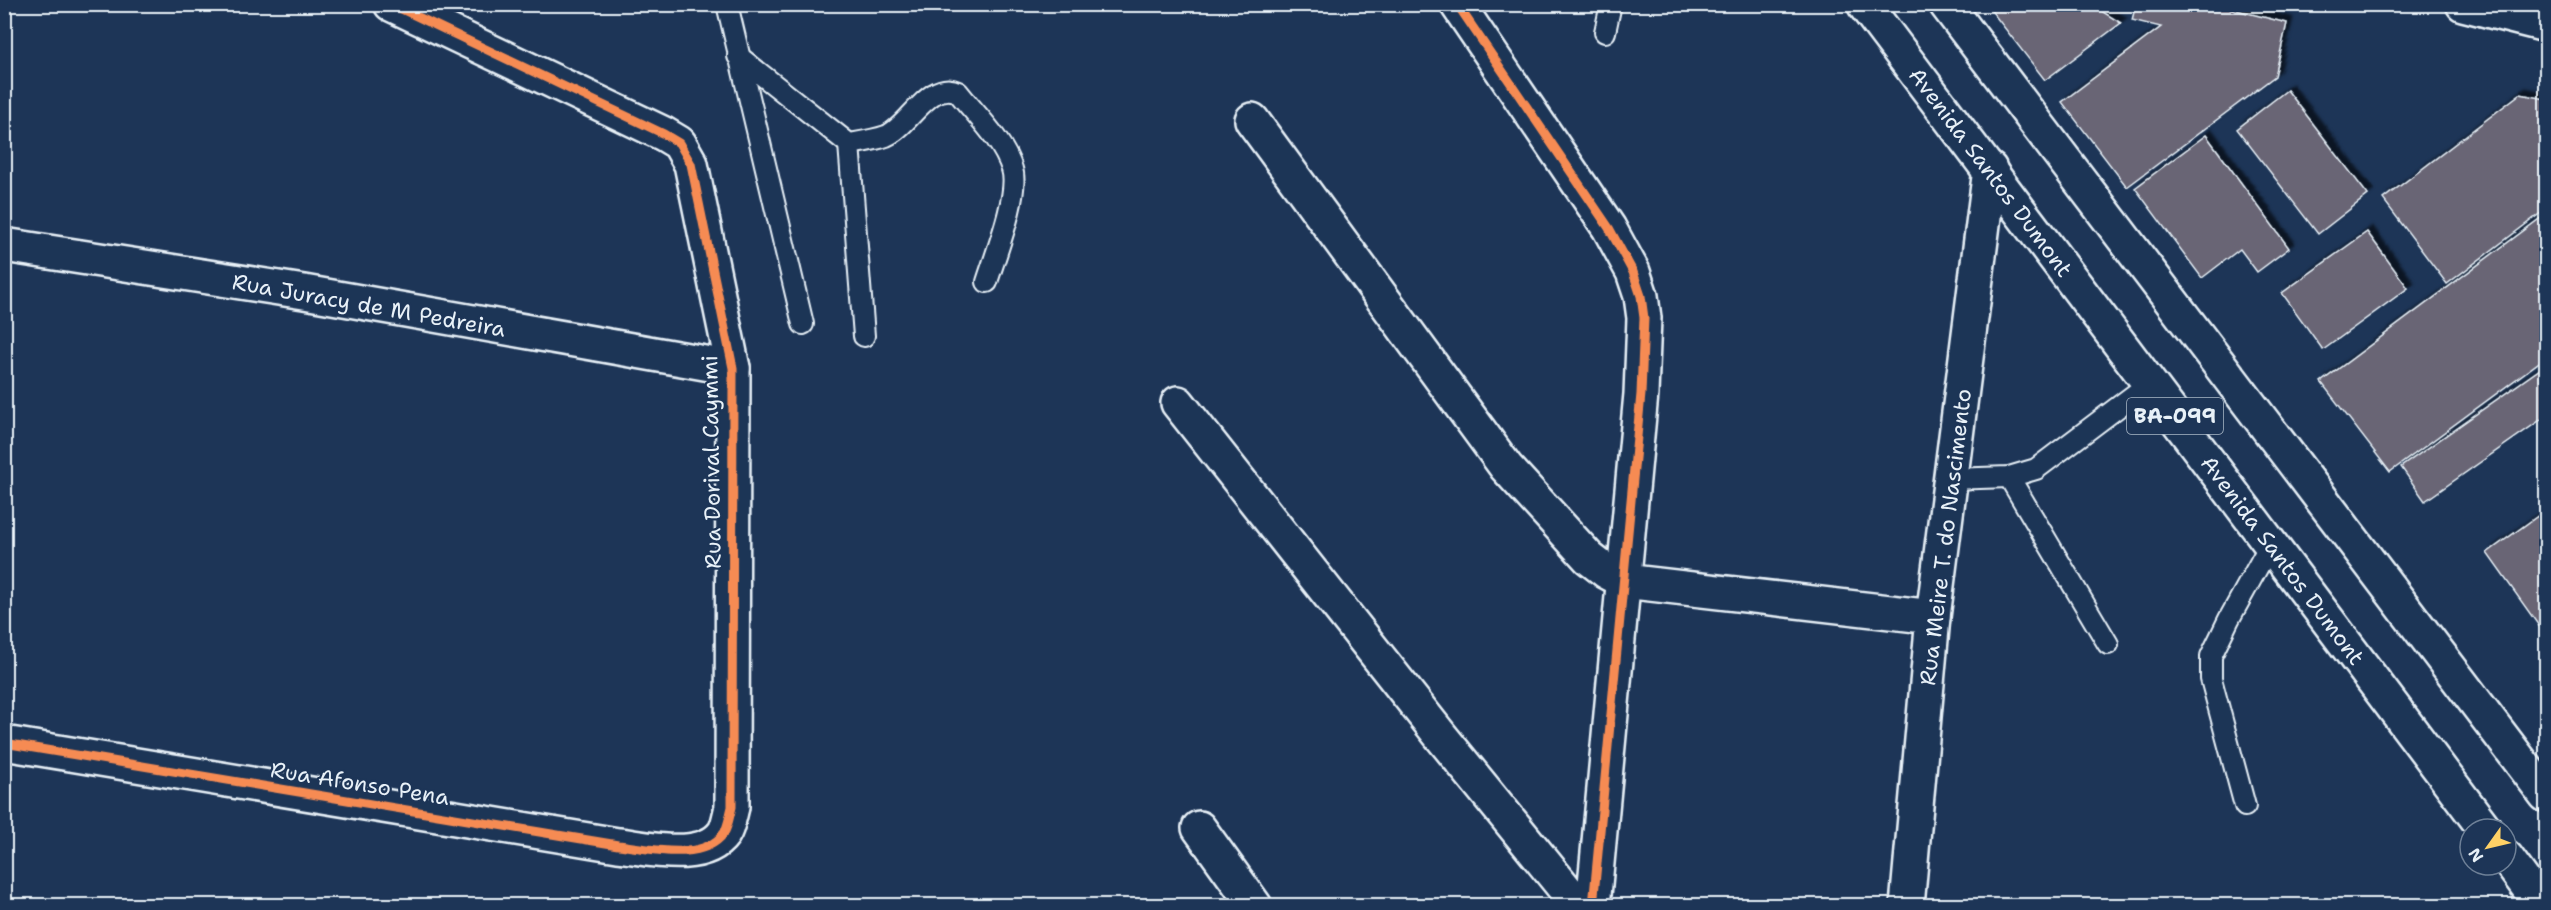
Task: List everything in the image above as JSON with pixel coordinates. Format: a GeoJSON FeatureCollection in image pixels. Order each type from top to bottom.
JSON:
{"type":"FeatureCollection","features":[{"type":"Feature","properties":{"kind":"main road","name":"Rua Dorival Caymmi"},"geometry":{"type":"LineString","coordinates":[[391,4],[664,134],[679,143],[691,164],[733,368],[732,807],[724,833],[709,846]]}},
{"type":"Feature","properties":{"kind":"main road"},"geometry":{"type":"LineString","coordinates":[[1457,4],[1609,228],[1633,272],[1641,296],[1644,318],[1641,394],[1593,906]]}},
{"type":"Feature","properties":{"kind":"main road","name":"Avenida Santos Dumont"},"geometry":{"type":"LineString","coordinates":[[1864,4],[2476,817]]}},
{"type":"Feature","properties":{"kind":"main road","name":"BA-099"},"geometry":{"type":"LineString","coordinates":[[1946,4],[2547,795]]}},
{"type":"Feature","properties":{"kind":"main road"},"geometry":{"type":"LineString","coordinates":[[2463,4],[2534,22]]}},
{"type":"Feature","properties":{"kind":"main road"},"geometry":{"type":"LineString","coordinates":[[1252,120],[1506,467],[1554,523],[1588,558],[1607,572],[1624,581],[1933,617]]}},
{"type":"Feature","properties":{"kind":"main road","name":"Rua Meire T. do Nascimento"},"geometry":{"type":"LineString","coordinates":[[1907,906],[1933,617],[1990,170]]}},
{"type":"Feature","properties":{"kind":"main road","name":"Rua Juracy de M Pedreira"},"geometry":{"type":"LineString","coordinates":[[4,245],[316,294],[733,368]]}},
{"type":"Feature","properties":{"kind":"main road"},"geometry":{"type":"LineString","coordinates":[[1178,403],[1440,735],[1579,906]]}},
{"type":"Feature","properties":{"kind":"main road","name":"Rua Afonso Pena"},"geometry":{"type":"LineString","coordinates":[[4,743],[618,845],[682,853],[709,846]]}},
{"type":"Feature","properties":{"kind":"main road"},"geometry":{"type":"LineString","coordinates":[[1200,828],[1256,906]]}},
{"type":"Feature","properties":{"kind":"main road"},"geometry":{"type":"LineString","coordinates":[[2518,873],[2542,906]]}},
{"type":"Feature","properties":{"kind":"lane"},"geometry":{"type":"LineString","coordinates":[[727,4],[802,324]]}},
{"type":"Feature","properties":{"kind":"lane"},"geometry":{"type":"LineString","coordinates":[[1605,32],[1611,4]]}},
{"type":"Feature","properties":{"kind":"lane"},"geometry":{"type":"LineString","coordinates":[[738,56],[849,144],[864,336]]}},
{"type":"Feature","properties":{"kind":"lane"},"geometry":{"type":"LineString","coordinates":[[849,144],[888,135],[938,91],[951,88],[958,92],[999,144],[1013,170],[1012,200],[987,282]]}},
{"type":"Feature","properties":{"kind":"lane"},"geometry":{"type":"LineString","coordinates":[[1950,479],[2009,477],[2036,469],[2150,383]]}},
{"type":"Feature","properties":{"kind":"lane"},"geometry":{"type":"LineString","coordinates":[[2009,477],[2108,644]]}},
{"type":"Feature","properties":{"kind":"lane"},"geometry":{"type":"LineString","coordinates":[[2245,806],[2211,680],[2211,656],[2271,543]]}},
{"type":"Feature","properties":{"kind":"building"},"geometry":{"type":"Polygon","coordinates":[[[1986,4],[2090,4],[2121,23],[2045,80],[1986,4]]]}},
{"type":"Feature","properties":{"kind":"building"},"geometry":{"type":"Polygon","coordinates":[[[2136,4],[2212,4],[2287,23],[2275,76],[2127,187],[2062,102],[2161,27],[2132,20],[2136,4]]]}},
{"type":"Feature","properties":{"kind":"building"},"geometry":{"type":"Polygon","coordinates":[[[2287,90],[2368,195],[2318,234],[2237,129],[2287,90]]]}},
{"type":"Feature","properties":{"kind":"building"},"geometry":{"type":"Polygon","coordinates":[[[2520,94],[2546,99],[2546,209],[2447,284],[2383,199],[2520,94]]]}},
{"type":"Feature","properties":{"kind":"building"},"geometry":{"type":"Polygon","coordinates":[[[2206,135],[2289,248],[2257,272],[2240,249],[2202,278],[2135,188],[2206,135]]]}},
{"type":"Feature","properties":{"kind":"building"},"geometry":{"type":"Polygon","coordinates":[[[2546,214],[2546,357],[2390,472],[2321,382],[2546,214]]]}},
{"type":"Feature","properties":{"kind":"building"},"geometry":{"type":"Polygon","coordinates":[[[2367,232],[2408,288],[2323,350],[2282,293],[2367,232]]]}},
{"type":"Feature","properties":{"kind":"building"},"geometry":{"type":"Polygon","coordinates":[[[2546,365],[2546,416],[2425,501],[2401,467],[2546,365]]]}},
{"type":"Feature","properties":{"kind":"building"},"geometry":{"type":"Polygon","coordinates":[[[2546,510],[2546,636],[2487,553],[2546,510]]]}},
{"type":"Feature","properties":{"kind":"cycle path"},"geometry":{"type":"LineString","coordinates":[[4,743],[618,845],[689,851],[715,842],[724,833],[732,807],[733,368],[691,164],[679,143],[664,134],[391,4]]}},
{"type":"Feature","properties":{"kind":"cycle path"},"geometry":{"type":"LineString","coordinates":[[1457,4],[1609,228],[1633,272],[1641,296],[1644,318],[1641,394],[1593,906]]}}]}
